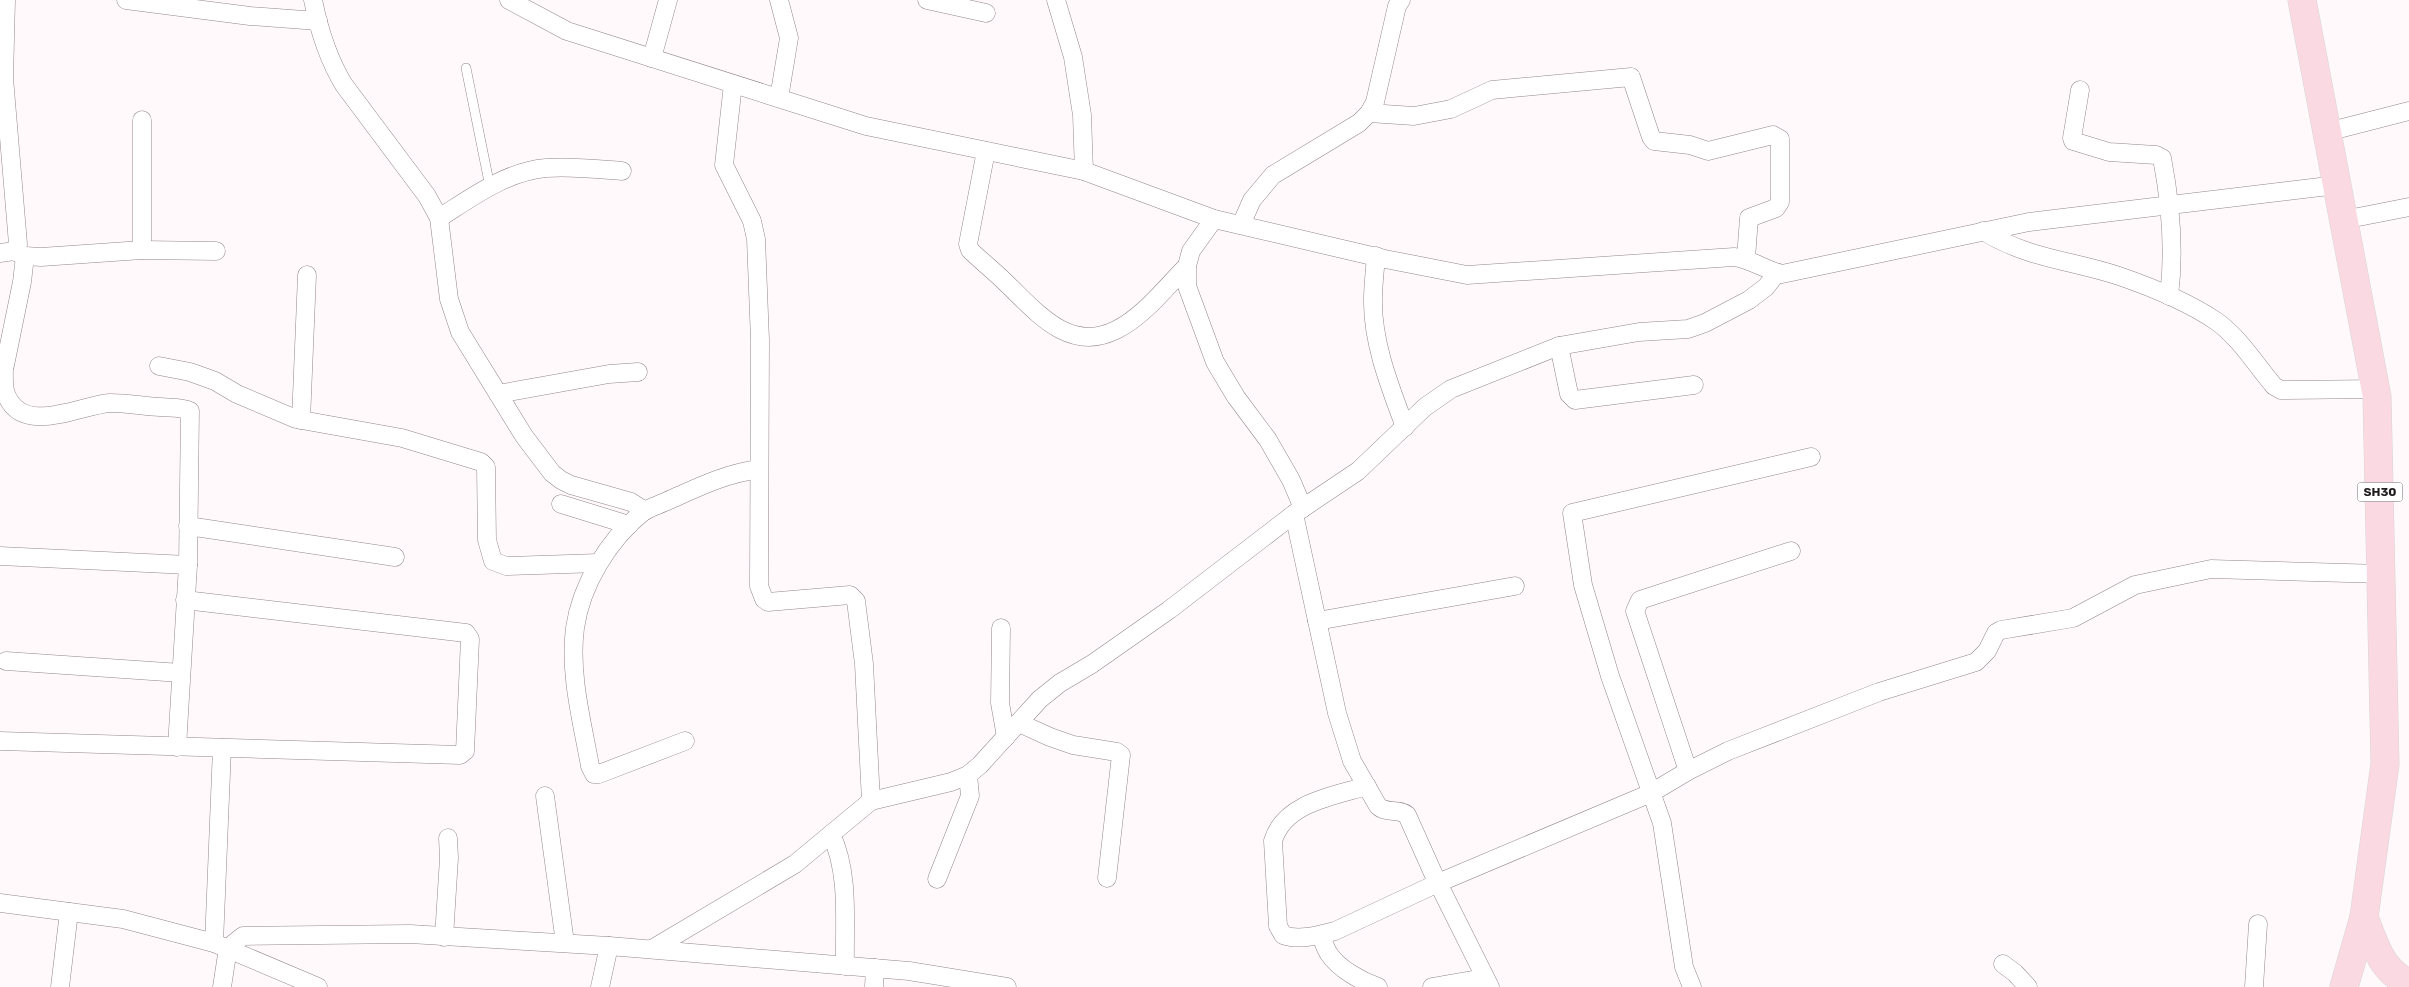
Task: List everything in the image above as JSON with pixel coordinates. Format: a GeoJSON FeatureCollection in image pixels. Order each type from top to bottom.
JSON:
{"type":"FeatureCollection","features":[{"type":"Feature","properties":{"kind":"main road","name":"SH30"},"geometry":{"type":"LineString","coordinates":[[2302,0],[2376,389],[2382,574],[2385,764],[2364,917],[2344,987]]}},
{"type":"Feature","properties":{"kind":"main road"},"geometry":{"type":"LineString","coordinates":[[2364,917],[2378,953],[2388,968],[2399,979],[2409,983]]}},
{"type":"Feature","properties":{"kind":"street"},"geometry":{"type":"LineString","coordinates":[[6,0],[2,77],[6,186],[18,244],[13,253],[18,308],[2,368],[5,392],[11,404],[21,411],[32,415],[47,416],[69,413],[109,403],[188,410],[190,414],[188,565],[177,747]]}},
{"type":"Feature","properties":{"kind":"street"},"geometry":{"type":"LineString","coordinates":[[126,0],[250,16],[318,21]]}},
{"type":"Feature","properties":{"kind":"street"},"geometry":{"type":"LineString","coordinates":[[313,0],[332,66],[344,85],[427,196],[439,218],[449,299],[460,332],[524,436],[557,476],[571,485],[631,502],[645,511]]}},
{"type":"Feature","properties":{"kind":"street"},"geometry":{"type":"LineString","coordinates":[[509,0],[568,31],[866,126],[1084,171],[1214,218],[1467,275],[1734,257],[1746,258],[1771,272],[1782,274],[2028,222],[2337,185]]}},
{"type":"Feature","properties":{"kind":"street"},"geometry":{"type":"LineString","coordinates":[[652,58],[668,0]]}},
{"type":"Feature","properties":{"kind":"street"},"geometry":{"type":"LineString","coordinates":[[779,0],[789,38],[779,98]]}},
{"type":"Feature","properties":{"kind":"street"},"geometry":{"type":"LineString","coordinates":[[927,0],[986,13]]}},
{"type":"Feature","properties":{"kind":"street"},"geometry":{"type":"LineString","coordinates":[[1056,0],[1073,56],[1082,115],[1084,171]]}},
{"type":"Feature","properties":{"kind":"street"},"geometry":{"type":"LineString","coordinates":[[1242,225],[1252,200],[1272,175],[1358,123],[1369,113],[1375,102],[1400,0]]}},
{"type":"Feature","properties":{"kind":"street"},"geometry":{"type":"LineString","coordinates":[[1369,113],[1414,116],[1451,109],[1492,90],[1628,76],[1634,79],[1651,137],[1654,141],[1690,145],[1708,151],[1773,136],[1780,139],[1780,202],[1776,208],[1749,218],[1746,258]]}},
{"type":"Feature","properties":{"kind":"street"},"geometry":{"type":"LineString","coordinates":[[733,84],[723,158],[728,176],[752,221],[756,239],[760,340],[759,586],[764,599],[768,602],[850,595],[856,601],[864,664],[872,801]]}},
{"type":"Feature","properties":{"kind":"street"},"geometry":{"type":"LineString","coordinates":[[2080,90],[2073,141],[2108,152],[2160,156],[2170,204],[2173,264],[2169,296]]}},
{"type":"Feature","properties":{"kind":"street"},"geometry":{"type":"LineString","coordinates":[[2327,132],[2409,111]]}},
{"type":"Feature","properties":{"kind":"street"},"geometry":{"type":"LineString","coordinates":[[142,120],[142,250]]}},
{"type":"Feature","properties":{"kind":"street"},"geometry":{"type":"LineString","coordinates":[[986,151],[968,244],[970,250],[1041,318],[1068,334],[1098,336],[1116,330],[1132,320],[1187,266]]}},
{"type":"Feature","properties":{"kind":"street"},"geometry":{"type":"LineString","coordinates":[[439,218],[512,176],[544,168],[622,171]]}},
{"type":"Feature","properties":{"kind":"street"},"geometry":{"type":"LineString","coordinates":[[2344,220],[2409,208]]}},
{"type":"Feature","properties":{"kind":"street"},"geometry":{"type":"LineString","coordinates":[[1214,218],[1191,251],[1187,266],[1188,286],[1215,362],[1236,397],[1268,440],[1291,480],[1299,511],[1317,621],[1341,726],[1352,761],[1382,810],[1404,812],[1408,815],[1438,883],[1487,983],[1432,987]]}},
{"type":"Feature","properties":{"kind":"street"},"geometry":{"type":"LineString","coordinates":[[1982,231],[2022,252],[2118,276],[2169,296],[2216,321],[2233,337],[2274,386],[2281,390],[2376,389]]}},
{"type":"Feature","properties":{"kind":"street"},"geometry":{"type":"LineString","coordinates":[[13,253],[216,250]]}},
{"type":"Feature","properties":{"kind":"street"},"geometry":{"type":"LineString","coordinates":[[1376,256],[1372,300],[1378,339],[1391,391],[1405,426]]}},
{"type":"Feature","properties":{"kind":"street"},"geometry":{"type":"LineString","coordinates":[[652,949],[795,864],[872,801],[951,782],[968,775],[980,765],[1040,699],[1060,683],[1092,664],[1169,610],[1299,511],[1358,472],[1425,406],[1451,389],[1559,346],[1630,333],[1688,329],[1706,323],[1749,300],[1766,287],[1777,273]]}},
{"type":"Feature","properties":{"kind":"street"},"geometry":{"type":"LineString","coordinates":[[301,420],[307,275]]}},
{"type":"Feature","properties":{"kind":"street"},"geometry":{"type":"LineString","coordinates":[[1559,346],[1569,394],[1575,400],[1694,385]]}},
{"type":"Feature","properties":{"kind":"street"},"geometry":{"type":"LineString","coordinates":[[159,366],[190,372],[215,381],[265,407],[301,420],[402,438],[484,464],[487,540],[490,555],[496,564],[506,566],[599,563]]}},
{"type":"Feature","properties":{"kind":"street"},"geometry":{"type":"LineString","coordinates":[[498,394],[601,376],[638,372]]}},
{"type":"Feature","properties":{"kind":"street"},"geometry":{"type":"LineString","coordinates":[[1692,987],[1684,967],[1662,823],[1610,676],[1583,585],[1572,513],[1811,457]]}},
{"type":"Feature","properties":{"kind":"street"},"geometry":{"type":"LineString","coordinates":[[685,741],[599,774],[594,774],[590,766],[574,670],[575,627],[585,589],[599,563],[629,525],[645,511],[718,478],[760,470]]}},
{"type":"Feature","properties":{"kind":"street"},"geometry":{"type":"LineString","coordinates":[[561,504],[629,525]]}},
{"type":"Feature","properties":{"kind":"street"},"geometry":{"type":"LineString","coordinates":[[188,526],[396,557]]}},
{"type":"Feature","properties":{"kind":"street"},"geometry":{"type":"LineString","coordinates":[[1688,771],[1635,611],[1636,606],[1640,600],[1791,551]]}},
{"type":"Feature","properties":{"kind":"street"},"geometry":{"type":"LineString","coordinates":[[0,556],[188,565]]}},
{"type":"Feature","properties":{"kind":"street"},"geometry":{"type":"LineString","coordinates":[[1367,786],[1320,800],[1282,821],[1277,829],[1273,841],[1280,933],[1291,938],[1321,935],[1335,931],[1438,883],[1652,793],[1688,771],[1728,751],[1879,692],[1976,662],[1987,651],[1996,633],[2001,630],[2073,618],[2141,584],[2211,568],[2382,574]]}},
{"type":"Feature","properties":{"kind":"street"},"geometry":{"type":"LineString","coordinates":[[1317,621],[1515,586]]}},
{"type":"Feature","properties":{"kind":"street"},"geometry":{"type":"LineString","coordinates":[[0,741],[460,756],[465,752],[470,639],[466,633],[185,600]]}},
{"type":"Feature","properties":{"kind":"street"},"geometry":{"type":"LineString","coordinates":[[1001,628],[1000,703],[1006,737]]}},
{"type":"Feature","properties":{"kind":"street"},"geometry":{"type":"LineString","coordinates":[[6,661],[181,673]]}},
{"type":"Feature","properties":{"kind":"street"},"geometry":{"type":"LineString","coordinates":[[1019,723],[1050,738],[1073,745],[1117,752],[1121,755],[1122,761],[1107,878]]}},
{"type":"Feature","properties":{"kind":"street"},"geometry":{"type":"LineString","coordinates":[[222,748],[222,987]]}},
{"type":"Feature","properties":{"kind":"street"},"geometry":{"type":"LineString","coordinates":[[936,879],[970,796],[968,775]]}},
{"type":"Feature","properties":{"kind":"street"},"geometry":{"type":"LineString","coordinates":[[545,796],[565,943]]}},
{"type":"Feature","properties":{"kind":"street"},"geometry":{"type":"LineString","coordinates":[[831,834],[838,850],[843,874],[844,966]]}},
{"type":"Feature","properties":{"kind":"street"},"geometry":{"type":"LineString","coordinates":[[444,937],[449,858],[448,838]]}},
{"type":"Feature","properties":{"kind":"street"},"geometry":{"type":"LineString","coordinates":[[0,904],[123,918],[221,946],[291,982],[318,987]]}},
{"type":"Feature","properties":{"kind":"street"},"geometry":{"type":"LineString","coordinates":[[60,987],[69,912]]}},
{"type":"Feature","properties":{"kind":"street"},"geometry":{"type":"LineString","coordinates":[[2254,987],[2258,924]]}},
{"type":"Feature","properties":{"kind":"street"},"geometry":{"type":"LineString","coordinates":[[221,946],[247,936],[410,934],[652,949],[875,968],[1006,987]]}},
{"type":"Feature","properties":{"kind":"street"},"geometry":{"type":"LineString","coordinates":[[1321,935],[1329,954],[1342,967],[1367,983],[1378,987]]}},
{"type":"Feature","properties":{"kind":"street"},"geometry":{"type":"LineString","coordinates":[[600,987],[609,946]]}},
{"type":"Feature","properties":{"kind":"street"},"geometry":{"type":"LineString","coordinates":[[2003,964],[2015,973],[2028,987]]}},
{"type":"Feature","properties":{"kind":"street"},"geometry":{"type":"LineString","coordinates":[[874,987],[875,968]]}},
{"type":"Feature","properties":{"kind":"lane"},"geometry":{"type":"LineString","coordinates":[[466,68],[490,187]]}}]}
